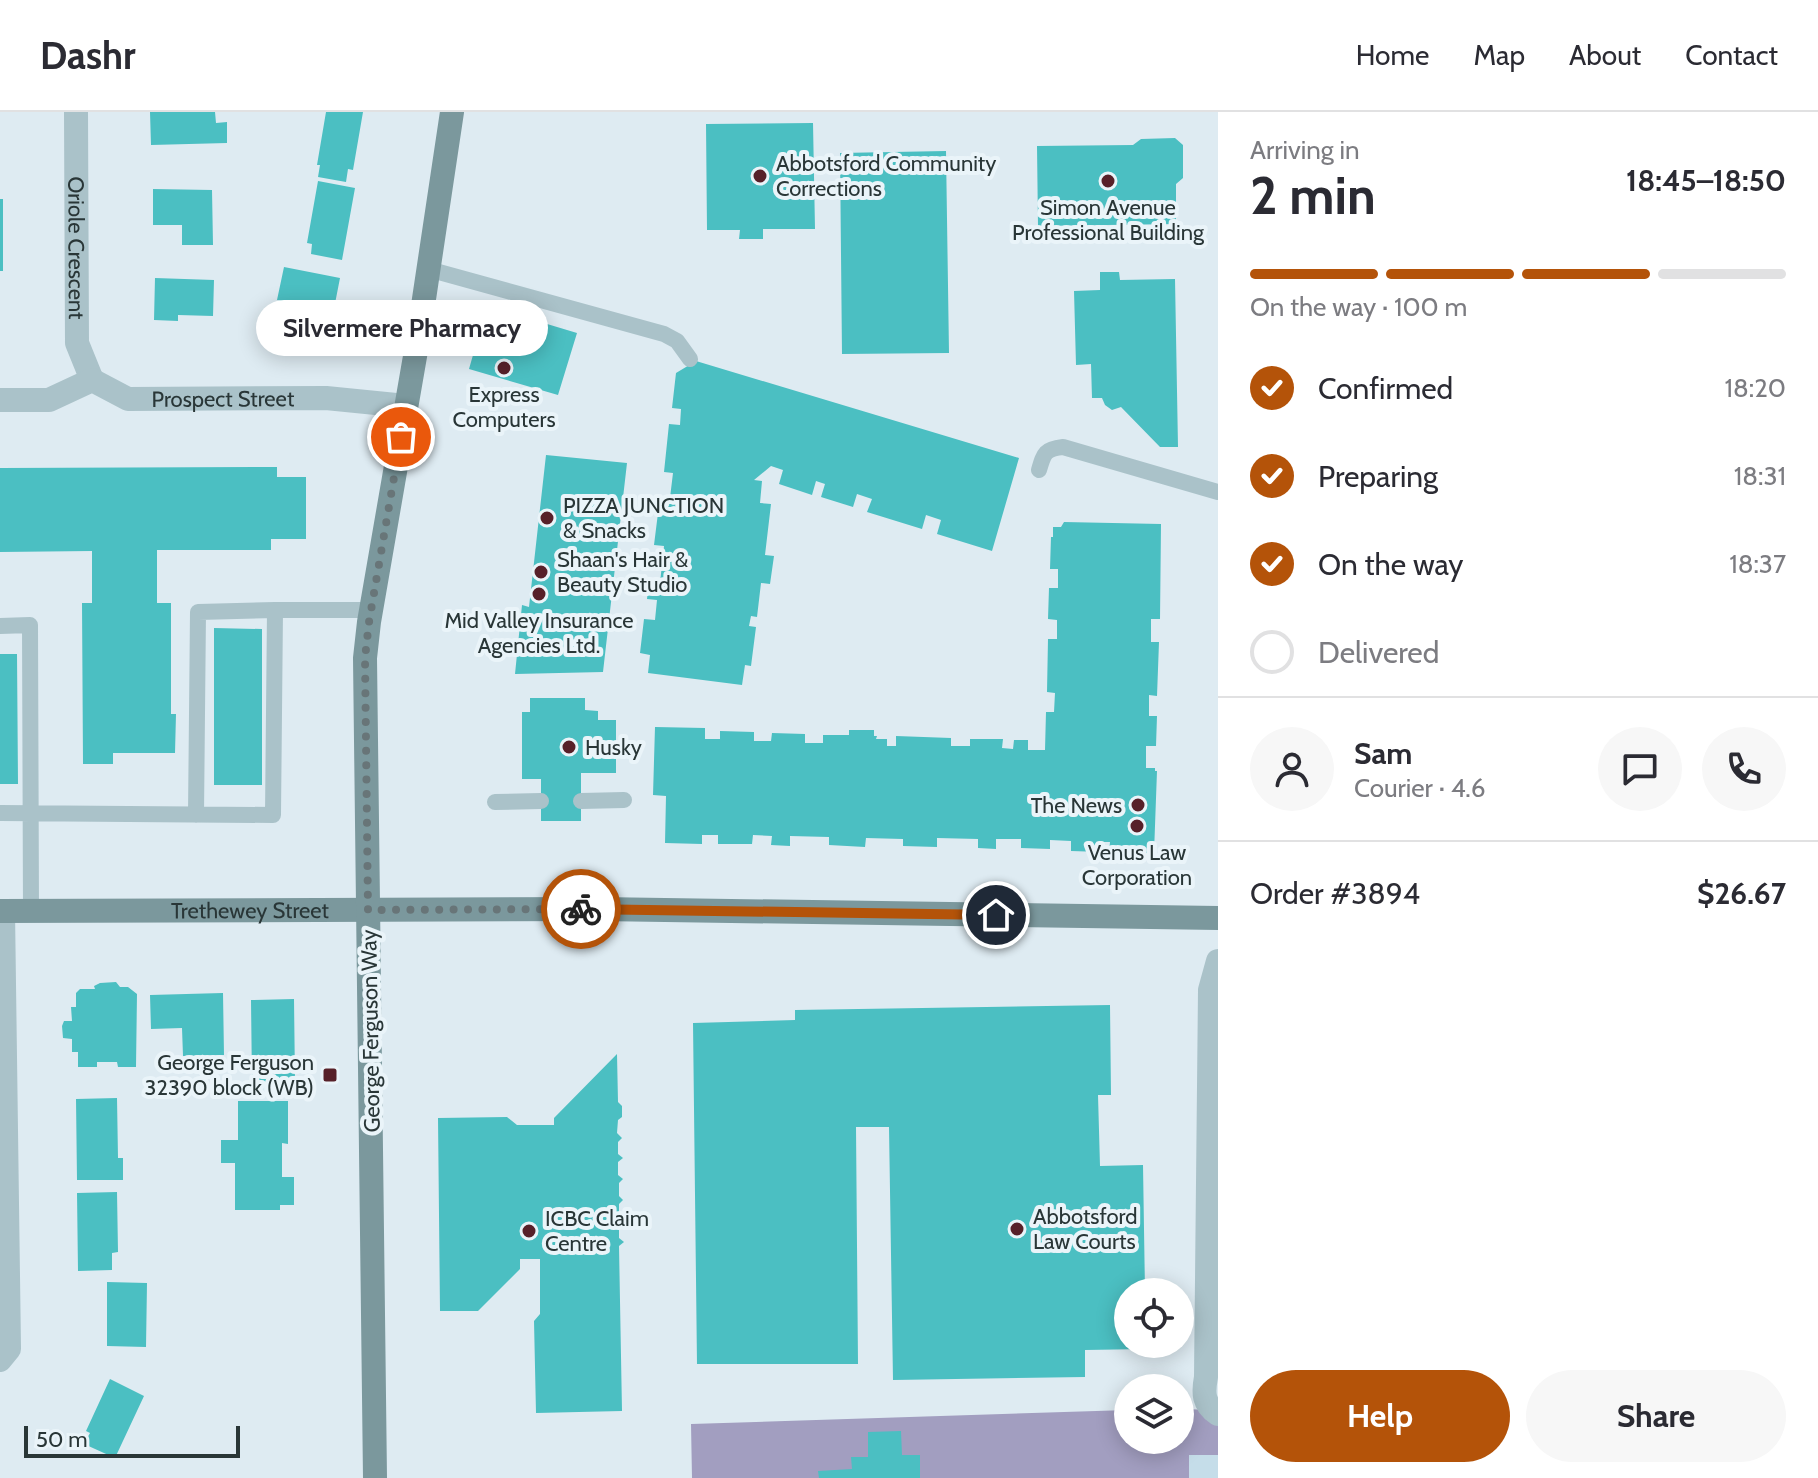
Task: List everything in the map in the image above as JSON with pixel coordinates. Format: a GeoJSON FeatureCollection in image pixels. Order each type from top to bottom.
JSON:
{"type":"FeatureCollection","features":[{"type":"Feature","properties":{"kind":"main road","name":"George Ferguson Way"},"geometry":{"type":"LineString","coordinates":[[375,1478],[365,658],[452,112]]}},
{"type":"Feature","properties":{"kind":"main road","name":"Trethewey Street"},"geometry":{"type":"LineString","coordinates":[[1,911],[599,909],[1218,918]]}},
{"type":"Feature","properties":{"kind":"street","name":"Oriole Crescent"},"geometry":{"type":"LineString","coordinates":[[76,112],[77,343],[92,380]]}},
{"type":"Feature","properties":{"kind":"street"},"geometry":{"type":"LineString","coordinates":[[0,400],[49,400],[92,380]]}},
{"type":"Feature","properties":{"kind":"street","name":"Prospect Street"},"geometry":{"type":"LineString","coordinates":[[92,380],[128,399],[326,398],[406,406]]}},
{"type":"Feature","properties":{"kind":"street"},"geometry":{"type":"LineString","coordinates":[[0,1360],[9,1349],[1,911]]}},
{"type":"Feature","properties":{"kind":"street"},"geometry":{"type":"LineString","coordinates":[[1218,961],[1210,990],[1206,1377],[1203,1392],[1207,1405],[1218,1414]]}},
{"type":"Feature","properties":{"kind":"lane"},"geometry":{"type":"LineString","coordinates":[[428,269],[664,334],[677,341],[690,359]]}},
{"type":"Feature","properties":{"kind":"lane"},"geometry":{"type":"LineString","coordinates":[[1039,470],[1044,454],[1052,448],[1063,447],[1218,492]]}},
{"type":"Feature","properties":{"kind":"lane"},"geometry":{"type":"LineString","coordinates":[[0,813],[273,815],[275,610]]}},
{"type":"Feature","properties":{"kind":"lane"},"geometry":{"type":"LineString","coordinates":[[196,815],[198,612],[371,610]]}},
{"type":"Feature","properties":{"kind":"lane"},"geometry":{"type":"LineString","coordinates":[[0,626],[30,625],[31,911]]}},
{"type":"Feature","properties":{"kind":"lane"},"geometry":{"type":"LineString","coordinates":[[581,801],[624,800]]}},
{"type":"Feature","properties":{"kind":"lane"},"geometry":{"type":"LineString","coordinates":[[495,802],[541,801]]}},
{"type":"Feature","properties":{"kind":"shaded area"},"geometry":{"type":"Polygon","coordinates":[[[1194,1409],[1218,1410],[1218,1478],[692,1478],[691,1424],[1114,1410],[1114,1454],[1194,1454],[1194,1409]]]}},
{"type":"Feature","properties":{"kind":"shaded area"},"geometry":{"type":"Polygon","coordinates":[[[1189,1455],[1218,1455],[1218,1478],[1189,1478],[1189,1455]]]}},
{"type":"Feature","properties":{"kind":"building"},"geometry":{"type":"Polygon","coordinates":[[[150,112],[215,112],[216,123],[227,122],[227,143],[151,145],[150,112]]]}},
{"type":"Feature","properties":{"kind":"building"},"geometry":{"type":"Polygon","coordinates":[[[326,112],[363,112],[353,170],[348,169],[346,182],[318,177],[320,165],[317,165],[326,112]]]}},
{"type":"Feature","properties":{"kind":"building","name":"Abbotsford Community Corrections"},"geometry":{"type":"Polygon","coordinates":[[[813,123],[815,229],[763,229],[763,239],[739,239],[740,230],[707,230],[706,124],[813,123]]]}},
{"type":"Feature","properties":{"kind":"building","name":"Simon Avenue Professional Building"},"geometry":{"type":"Polygon","coordinates":[[[1175,138],[1183,145],[1183,178],[1176,184],[1176,224],[1038,226],[1037,146],[1133,145],[1141,139],[1175,138]]]}},
{"type":"Feature","properties":{"kind":"building"},"geometry":{"type":"Polygon","coordinates":[[[946,151],[949,353],[842,354],[840,153],[946,151]]]}},
{"type":"Feature","properties":{"kind":"building"},"geometry":{"type":"Polygon","coordinates":[[[318,181],[355,188],[342,260],[311,254],[312,244],[307,243],[318,181]]]}},
{"type":"Feature","properties":{"kind":"building"},"geometry":{"type":"Polygon","coordinates":[[[153,189],[212,190],[213,245],[182,245],[182,225],[153,225],[153,189]]]}},
{"type":"Feature","properties":{"kind":"building"},"geometry":{"type":"Polygon","coordinates":[[[0,199],[3,199],[3,271],[0,271],[0,199]]]}},
{"type":"Feature","properties":{"kind":"building"},"geometry":{"type":"Polygon","coordinates":[[[284,267],[340,278],[330,329],[303,324],[307,306],[277,300],[284,267]]]}},
{"type":"Feature","properties":{"kind":"building"},"geometry":{"type":"Polygon","coordinates":[[[1100,272],[1119,272],[1120,280],[1175,279],[1178,447],[1160,447],[1121,407],[1112,410],[1102,398],[1092,398],[1091,364],[1076,365],[1074,291],[1100,290],[1100,272]]]}},
{"type":"Feature","properties":{"kind":"building"},"geometry":{"type":"Polygon","coordinates":[[[155,278],[214,280],[213,316],[178,315],[178,321],[154,320],[155,278]]]}},
{"type":"Feature","properties":{"kind":"building"},"geometry":{"type":"Polygon","coordinates":[[[487,306],[577,333],[558,395],[469,369],[487,306]]]}},
{"type":"Feature","properties":{"kind":"building"},"geometry":{"type":"Polygon","coordinates":[[[696,361],[1019,458],[992,551],[937,534],[941,520],[926,515],[922,529],[867,512],[872,499],[857,494],[853,507],[821,497],[825,484],[816,481],[812,495],[779,484],[783,470],[771,466],[754,480],[762,481],[760,503],[771,504],[765,555],[774,556],[770,584],[761,583],[757,617],[751,616],[749,626],[756,627],[751,666],[745,665],[742,685],[648,673],[650,655],[640,653],[644,619],[655,620],[657,600],[647,599],[649,581],[660,583],[664,546],[654,545],[659,505],[669,506],[673,473],[664,472],[669,424],[680,425],[681,409],[672,408],[676,373],[696,361]]]}},
{"type":"Feature","properties":{"kind":"building"},"geometry":{"type":"Polygon","coordinates":[[[546,455],[627,463],[603,672],[515,674],[522,605],[529,607],[546,455]]]}},
{"type":"Feature","properties":{"kind":"building"},"geometry":{"type":"Polygon","coordinates":[[[277,467],[277,477],[306,477],[306,539],[271,539],[271,550],[157,550],[157,603],[171,603],[171,714],[176,714],[175,753],[113,753],[113,764],[83,764],[82,603],[92,603],[92,551],[0,552],[0,468],[277,467]]]}},
{"type":"Feature","properties":{"kind":"building"},"geometry":{"type":"Polygon","coordinates":[[[1064,522],[1161,524],[1160,619],[1151,619],[1151,642],[1159,642],[1157,696],[1149,695],[1149,716],[1157,716],[1156,746],[1146,746],[1146,768],[1157,771],[1154,853],[1109,852],[1110,842],[1102,842],[1102,852],[1071,851],[1071,841],[1050,840],[1050,849],[1021,848],[1021,839],[996,839],[996,849],[978,848],[978,839],[937,838],[937,847],[903,846],[903,839],[866,838],[865,847],[829,845],[829,837],[790,836],[790,846],[771,845],[772,836],[753,835],[752,844],[718,844],[718,835],[702,835],[702,844],[665,843],[666,796],[653,795],[655,727],[705,728],[705,739],[720,739],[720,731],[754,732],[754,741],[771,741],[772,733],[805,734],[805,743],[823,743],[823,735],[849,735],[849,730],[874,730],[876,739],[887,739],[887,746],[896,746],[896,736],[951,738],[951,746],[970,746],[970,739],[1003,739],[1002,748],[1013,749],[1014,740],[1028,740],[1028,750],[1045,750],[1046,712],[1054,712],[1055,693],[1047,692],[1048,639],[1057,639],[1057,620],[1048,619],[1049,588],[1058,588],[1058,569],[1050,569],[1051,537],[1053,527],[1061,527],[1064,522]]]}},
{"type":"Feature","properties":{"kind":"building"},"geometry":{"type":"Polygon","coordinates":[[[214,628],[262,629],[262,785],[214,785],[214,628]]]}},
{"type":"Feature","properties":{"kind":"building"},"geometry":{"type":"Polygon","coordinates":[[[0,654],[17,654],[18,784],[0,784],[0,654]]]}},
{"type":"Feature","properties":{"kind":"building","name":"Husky"},"geometry":{"type":"Polygon","coordinates":[[[530,698],[585,698],[585,710],[598,711],[598,720],[616,720],[616,773],[581,773],[581,821],[541,821],[541,779],[522,779],[522,712],[530,712],[530,698]]]}},
{"type":"Feature","properties":{"kind":"building"},"geometry":{"type":"Polygon","coordinates":[[[116,982],[137,994],[136,1067],[118,1067],[117,1062],[97,1062],[97,1067],[78,1067],[78,1052],[72,1052],[72,1039],[63,1038],[62,1026],[64,1021],[72,1021],[71,1007],[76,1007],[76,993],[80,989],[95,989],[94,986],[100,983],[116,982]]]}},
{"type":"Feature","properties":{"kind":"building"},"geometry":{"type":"Polygon","coordinates":[[[223,993],[224,1055],[183,1056],[182,1028],[151,1029],[150,995],[223,993]]]}},
{"type":"Feature","properties":{"kind":"building"},"geometry":{"type":"Polygon","coordinates":[[[294,999],[295,1082],[252,1083],[251,1000],[294,999]]]}},
{"type":"Feature","properties":{"kind":"building","name":"Abbotsford Law Courts"},"geometry":{"type":"Polygon","coordinates":[[[1110,1005],[1111,1095],[1098,1095],[1100,1166],[1143,1165],[1145,1278],[1114,1278],[1114,1350],[1085,1350],[1085,1377],[893,1380],[889,1127],[856,1127],[858,1364],[697,1364],[693,1023],[795,1020],[795,1010],[1110,1005]]]}},
{"type":"Feature","properties":{"kind":"building","name":"ICBC Claim Centre"},"geometry":{"type":"Polygon","coordinates":[[[617,1054],[618,1102],[622,1106],[622,1117],[618,1120],[617,1133],[622,1138],[618,1142],[618,1154],[623,1158],[618,1162],[618,1175],[623,1179],[619,1183],[619,1196],[623,1200],[619,1204],[619,1216],[624,1221],[619,1225],[619,1238],[624,1242],[619,1246],[622,1411],[536,1413],[534,1321],[540,1314],[540,1259],[520,1259],[520,1269],[478,1311],[440,1311],[438,1118],[507,1117],[517,1125],[554,1125],[554,1118],[617,1054]]]}},
{"type":"Feature","properties":{"kind":"building"},"geometry":{"type":"Polygon","coordinates":[[[117,1098],[118,1158],[123,1158],[123,1180],[77,1180],[76,1099],[117,1098]]]}},
{"type":"Feature","properties":{"kind":"building"},"geometry":{"type":"Polygon","coordinates":[[[238,1101],[288,1101],[288,1144],[282,1143],[282,1177],[294,1177],[294,1205],[280,1205],[280,1210],[235,1210],[235,1163],[221,1163],[221,1140],[238,1140],[238,1101]]]}},
{"type":"Feature","properties":{"kind":"building"},"geometry":{"type":"Polygon","coordinates":[[[117,1192],[118,1252],[112,1253],[112,1270],[78,1271],[77,1193],[117,1192]]]}},
{"type":"Feature","properties":{"kind":"building"},"geometry":{"type":"Polygon","coordinates":[[[107,1282],[147,1283],[146,1347],[107,1346],[107,1282]]]}},
{"type":"Feature","properties":{"kind":"building"},"geometry":{"type":"Polygon","coordinates":[[[110,1379],[144,1396],[115,1458],[84,1444],[90,1433],[86,1431],[110,1379]]]}},
{"type":"Feature","properties":{"kind":"building"},"geometry":{"type":"Polygon","coordinates":[[[901,1431],[902,1455],[920,1455],[920,1478],[819,1478],[818,1471],[852,1469],[851,1457],[868,1457],[868,1432],[901,1431]]]}},
{"type":"Feature","properties":{"kind":"way so far"},"geometry":{"type":"LineString","coordinates":[[401,437],[365,658],[368,910],[581,909]]}},
{"type":"Feature","properties":{"kind":"place","name":"Abbotsford Community Corrections"},"geometry":{"type":"Point","coordinates":[760,176]}},
{"type":"Feature","properties":{"kind":"place","name":"Simon Avenue Professional Building"},"geometry":{"type":"Point","coordinates":[1108,181]}},
{"type":"Feature","properties":{"kind":"place","name":"Express Computers"},"geometry":{"type":"Point","coordinates":[504,368]}},
{"type":"Feature","properties":{"kind":"place","name":"Silvermere Pharmacy"},"geometry":{"type":"Point","coordinates":[401,437]}},
{"type":"Feature","properties":{"kind":"place","name":"PIZZA JUNCTION & Snacks"},"geometry":{"type":"Point","coordinates":[547,518]}},
{"type":"Feature","properties":{"kind":"place","name":"Shaan's Hair & Beauty Studio"},"geometry":{"type":"Point","coordinates":[541,572]}},
{"type":"Feature","properties":{"kind":"place","name":"Mid Valley Insurance Agencies Ltd."},"geometry":{"type":"Point","coordinates":[539,594]}},
{"type":"Feature","properties":{"kind":"place","name":"Husky"},"geometry":{"type":"Point","coordinates":[569,747]}},
{"type":"Feature","properties":{"kind":"place","name":"The News"},"geometry":{"type":"Point","coordinates":[1138,805]}},
{"type":"Feature","properties":{"kind":"place","name":"Venus Law Corporation"},"geometry":{"type":"Point","coordinates":[1137,826]}},
{"type":"Feature","properties":{"kind":"place","name":"George Ferguson 32390 block (WB)"},"geometry":{"type":"Point","coordinates":[330,1075]}},
{"type":"Feature","properties":{"kind":"place","name":"Abbotsford Law Courts"},"geometry":{"type":"Point","coordinates":[1017,1229]}},
{"type":"Feature","properties":{"kind":"place","name":"ICBC Claim Centre"},"geometry":{"type":"Point","coordinates":[529,1231]}},
{"type":"Feature","properties":{"kind":"route"},"geometry":{"type":"LineString","coordinates":[[581,909],[996,915]]}}]}
